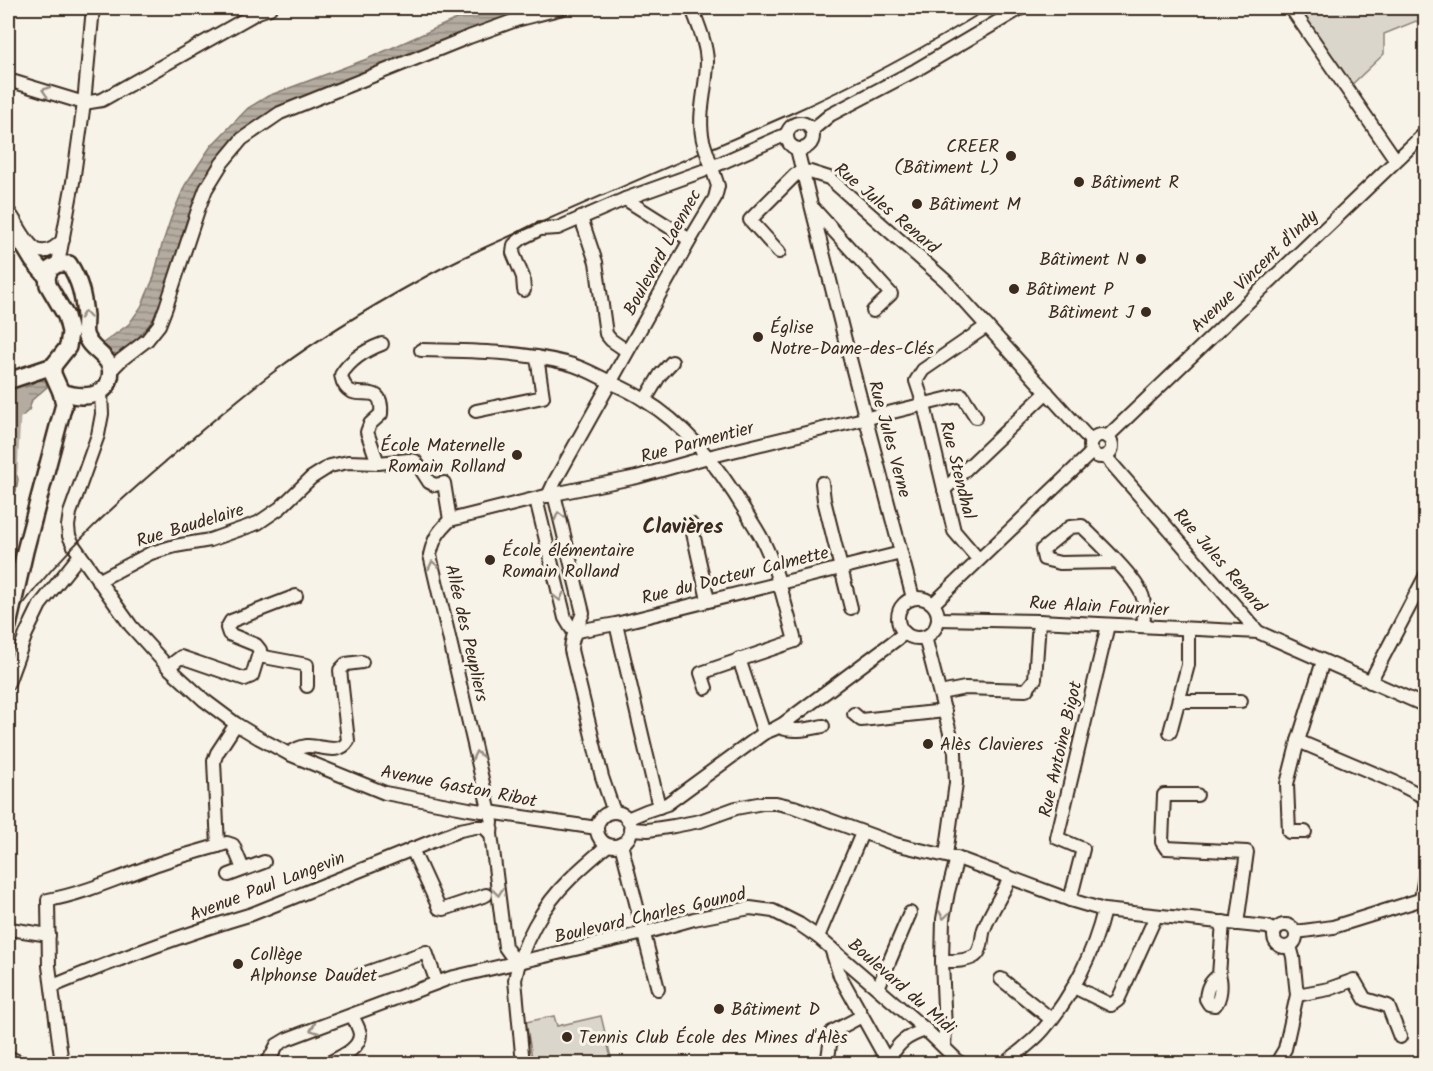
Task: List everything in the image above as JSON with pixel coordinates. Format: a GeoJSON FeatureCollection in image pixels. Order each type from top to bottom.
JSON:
{"type":"FeatureCollection","features":[{"type":"Feature","properties":{"kind":"main road"},"geometry":{"type":"LineString","coordinates":[[8,220],[33,261],[77,275],[83,295],[86,335],[91,345],[113,364],[107,386],[96,394],[66,397]]}},
{"type":"Feature","properties":{"kind":"main road"},"geometry":{"type":"LineString","coordinates":[[14,379],[53,370],[68,347],[70,332],[66,316],[48,285],[56,269]]}},
{"type":"Feature","properties":{"kind":"main road"},"geometry":{"type":"LineString","coordinates":[[8,626],[66,397],[53,370]]}},
{"type":"Feature","properties":{"kind":"street"},"geometry":{"type":"LineString","coordinates":[[56,269],[63,242],[84,103],[93,8]]}},
{"type":"Feature","properties":{"kind":"street"},"geometry":{"type":"LineString","coordinates":[[8,80],[84,103],[102,100],[258,12],[270,8]]}},
{"type":"Feature","properties":{"kind":"street"},"geometry":{"type":"LineString","coordinates":[[113,364],[147,340],[159,325],[207,189],[222,163],[242,139],[280,114],[469,37],[516,20],[563,8]]}},
{"type":"Feature","properties":{"kind":"street","name":"Boulevard Laennec"},"geometry":{"type":"LineString","coordinates":[[546,496],[715,198],[718,186],[707,160],[701,125],[707,59],[704,39],[692,8]]}},
{"type":"Feature","properties":{"kind":"street"},"geometry":{"type":"LineString","coordinates":[[812,130],[830,115],[916,70],[1021,8]]}},
{"type":"Feature","properties":{"kind":"street"},"geometry":{"type":"LineString","coordinates":[[1291,8],[1396,160]]}},
{"type":"Feature","properties":{"kind":"street"},"geometry":{"type":"LineString","coordinates":[[795,124],[808,125],[812,130],[811,144],[805,148],[797,149],[789,143],[787,134],[795,124]]}},
{"type":"Feature","properties":{"kind":"street","name":"Avenue Vincent d'Indy"},"geometry":{"type":"LineString","coordinates":[[1107,437],[1425,132]]}},
{"type":"Feature","properties":{"kind":"street"},"geometry":{"type":"LineString","coordinates":[[524,290],[523,278],[513,253],[514,245],[522,238],[540,229],[558,228],[707,160],[787,134]]}},
{"type":"Feature","properties":{"kind":"street","name":"Rue Jules Verne"},"geometry":{"type":"LineString","coordinates":[[797,149],[913,598]]}},
{"type":"Feature","properties":{"kind":"street"},"geometry":{"type":"LineString","coordinates":[[779,252],[750,220],[795,175],[802,171]]}},
{"type":"Feature","properties":{"kind":"street","name":"Rue Jules Renard"},"geometry":{"type":"LineString","coordinates":[[802,171],[829,178],[946,281],[1047,392],[1091,446]]}},
{"type":"Feature","properties":{"kind":"street"},"geometry":{"type":"LineString","coordinates":[[625,199],[690,240]]}},
{"type":"Feature","properties":{"kind":"street"},"geometry":{"type":"LineString","coordinates":[[811,206],[891,294],[873,311]]}},
{"type":"Feature","properties":{"kind":"street"},"geometry":{"type":"LineString","coordinates":[[8,211],[30,245],[36,250],[46,251],[63,242]]}},
{"type":"Feature","properties":{"kind":"street"},"geometry":{"type":"LineString","coordinates":[[581,218],[596,262],[606,334],[627,351]]}},
{"type":"Feature","properties":{"kind":"street"},"geometry":{"type":"LineString","coordinates":[[976,417],[962,394],[924,405],[916,381],[923,370],[987,326]]}},
{"type":"Feature","properties":{"kind":"street"},"geometry":{"type":"LineString","coordinates":[[378,463],[368,432],[370,424],[381,414],[382,405],[379,398],[372,393],[350,391],[344,385],[342,375],[347,366],[370,349],[382,344]]}},
{"type":"Feature","properties":{"kind":"street"},"geometry":{"type":"LineString","coordinates":[[421,350],[504,353],[568,363],[590,370],[660,410],[689,435],[708,457],[734,491],[765,545],[779,583],[797,646],[739,659],[701,673],[706,688]]}},
{"type":"Feature","properties":{"kind":"street"},"geometry":{"type":"LineString","coordinates":[[476,411],[543,397],[537,357]]}},
{"type":"Feature","properties":{"kind":"street"},"geometry":{"type":"LineString","coordinates":[[645,400],[660,375],[672,362]]}},
{"type":"Feature","properties":{"kind":"street"},"geometry":{"type":"LineString","coordinates":[[944,490],[1047,392]]}},
{"type":"Feature","properties":{"kind":"street","name":"Avenue Gaston Ribot"},"geometry":{"type":"LineString","coordinates":[[96,394],[102,419],[70,513],[69,536],[94,576],[131,626],[168,667],[204,700],[236,724],[288,754],[385,794],[597,828]]}},
{"type":"Feature","properties":{"kind":"street","name":"Rue Stendhal"},"geometry":{"type":"LineString","coordinates":[[866,418],[924,405],[954,531],[978,559]]}},
{"type":"Feature","properties":{"kind":"street","name":"Rue Parmentier"},"geometry":{"type":"LineString","coordinates":[[546,496],[637,477],[866,418]]}},
{"type":"Feature","properties":{"kind":"street"},"geometry":{"type":"LineString","coordinates":[[933,604],[1091,446],[1094,437],[1098,435],[1107,437],[1110,440],[1111,449],[1105,456],[1100,457],[1096,455],[1091,446]]}},
{"type":"Feature","properties":{"kind":"street","name":"Rue Jules Renard"},"geometry":{"type":"LineString","coordinates":[[1105,456],[1258,632],[1425,706]]}},
{"type":"Feature","properties":{"kind":"street","name":"Rue Baudelaire"},"geometry":{"type":"LineString","coordinates":[[62,579],[94,576],[151,553],[210,540],[258,523],[280,508],[310,478],[330,466],[348,462],[415,461],[429,482],[435,485],[444,483],[450,520]]}},
{"type":"Feature","properties":{"kind":"street"},"geometry":{"type":"LineString","coordinates":[[822,483],[850,608]]}},
{"type":"Feature","properties":{"kind":"street"},"geometry":{"type":"LineString","coordinates":[[450,520],[546,496]]}},
{"type":"Feature","properties":{"kind":"street"},"geometry":{"type":"LineString","coordinates":[[546,496],[583,614],[571,640],[571,650],[602,777],[614,812]]}},
{"type":"Feature","properties":{"kind":"street"},"geometry":{"type":"LineString","coordinates":[[546,496],[565,618],[571,628],[577,631]]}},
{"type":"Feature","properties":{"kind":"street","name":"Allée des Peupliers"},"geometry":{"type":"LineString","coordinates":[[450,520],[433,541],[430,555],[492,822],[491,834],[506,947],[519,963]]}},
{"type":"Feature","properties":{"kind":"street"},"geometry":{"type":"LineString","coordinates":[[691,524],[708,600]]}},
{"type":"Feature","properties":{"kind":"street"},"geometry":{"type":"LineString","coordinates":[[1117,562],[1060,562],[1044,559],[1042,550],[1070,527],[1082,526],[1117,562],[1132,578],[1143,597],[1144,626]]}},
{"type":"Feature","properties":{"kind":"street","name":"Rue du Docteur Calmette"},"geometry":{"type":"LineString","coordinates":[[577,631],[616,624],[901,553]]}},
{"type":"Feature","properties":{"kind":"street"},"geometry":{"type":"LineString","coordinates":[[8,683],[26,634],[40,605],[80,555]]}},
{"type":"Feature","properties":{"kind":"street"},"geometry":{"type":"LineString","coordinates":[[1370,682],[1425,575]]}},
{"type":"Feature","properties":{"kind":"street"},"geometry":{"type":"LineString","coordinates":[[168,667],[181,657],[245,679],[252,676],[260,650],[256,645],[229,634],[227,628],[231,621],[296,596]]}},
{"type":"Feature","properties":{"kind":"street"},"geometry":{"type":"LineString","coordinates":[[920,598],[933,604],[938,619],[934,630],[925,637],[918,638],[911,637],[903,630],[898,620],[898,613],[907,601],[920,598]]}},
{"type":"Feature","properties":{"kind":"street","name":"Rue Alain Fournier"},"geometry":{"type":"LineString","coordinates":[[938,619],[1039,621],[1258,632]]}},
{"type":"Feature","properties":{"kind":"street"},"geometry":{"type":"LineString","coordinates":[[940,693],[964,688],[1026,690],[1035,679],[1039,621]]}},
{"type":"Feature","properties":{"kind":"street"},"geometry":{"type":"LineString","coordinates":[[616,624],[659,807]]}},
{"type":"Feature","properties":{"kind":"street","name":"Rue Antoine Bigot"},"geometry":{"type":"LineString","coordinates":[[1070,900],[1083,849],[1057,838],[1108,625]]}},
{"type":"Feature","properties":{"kind":"street"},"geometry":{"type":"LineString","coordinates":[[1170,732],[1188,665],[1188,629]]}},
{"type":"Feature","properties":{"kind":"street"},"geometry":{"type":"LineString","coordinates":[[523,1064],[515,980],[519,963],[531,934],[549,903],[569,880],[614,844],[628,838],[629,824],[646,811],[667,804],[764,733],[779,727],[903,630]]}},
{"type":"Feature","properties":{"kind":"street"},"geometry":{"type":"LineString","coordinates":[[764,733],[778,718],[903,630]]}},
{"type":"Feature","properties":{"kind":"street"},"geometry":{"type":"LineString","coordinates":[[925,637],[955,752],[956,769],[951,823],[952,857],[943,919],[944,1047]]}},
{"type":"Feature","properties":{"kind":"street"},"geometry":{"type":"LineString","coordinates":[[259,656],[307,665],[307,686]]}},
{"type":"Feature","properties":{"kind":"street"},"geometry":{"type":"LineString","coordinates":[[739,659],[764,733]]}},
{"type":"Feature","properties":{"kind":"street"},"geometry":{"type":"LineString","coordinates":[[1305,832],[1289,832],[1287,784],[1323,661]]}},
{"type":"Feature","properties":{"kind":"street"},"geometry":{"type":"LineString","coordinates":[[288,754],[298,748],[308,746],[327,749],[346,745],[348,741],[340,670],[346,664],[362,662]]}},
{"type":"Feature","properties":{"kind":"street"},"geometry":{"type":"LineString","coordinates":[[1179,701],[1241,701]]}},
{"type":"Feature","properties":{"kind":"street"},"geometry":{"type":"LineString","coordinates":[[854,714],[861,720],[945,711]]}},
{"type":"Feature","properties":{"kind":"street"},"geometry":{"type":"LineString","coordinates":[[218,846],[214,761],[236,724]]}},
{"type":"Feature","properties":{"kind":"street"},"geometry":{"type":"LineString","coordinates":[[779,727],[786,730],[800,730],[823,726]]}},
{"type":"Feature","properties":{"kind":"street"},"geometry":{"type":"LineString","coordinates":[[1298,741],[1397,783],[1425,798]]}},
{"type":"Feature","properties":{"kind":"street"},"geometry":{"type":"LineString","coordinates":[[1197,795],[1164,795],[1162,842],[1166,848],[1247,852],[1237,924]]}},
{"type":"Feature","properties":{"kind":"street"},"geometry":{"type":"LineString","coordinates":[[614,844],[603,842],[597,828],[603,816],[614,812],[621,814],[629,824],[648,830],[700,820],[736,808],[776,803],[794,807],[895,844],[952,857],[1104,910],[1267,927],[1275,931]]}},
{"type":"Feature","properties":{"kind":"street"},"geometry":{"type":"LineString","coordinates":[[465,828],[469,809]]}},
{"type":"Feature","properties":{"kind":"street"},"geometry":{"type":"LineString","coordinates":[[465,828],[482,819],[488,812]]}},
{"type":"Feature","properties":{"kind":"street"},"geometry":{"type":"LineString","coordinates":[[465,828],[484,827],[491,834]]}},
{"type":"Feature","properties":{"kind":"street","name":"Avenue Paul Langevin"},"geometry":{"type":"LineString","coordinates":[[53,986],[216,924],[252,914],[465,828]]}},
{"type":"Feature","properties":{"kind":"street"},"geometry":{"type":"LineString","coordinates":[[818,937],[862,833]]}},
{"type":"Feature","properties":{"kind":"street"},"geometry":{"type":"LineString","coordinates":[[62,1063],[49,966],[48,900],[114,881],[168,860],[227,843],[233,845],[243,869]]}},
{"type":"Feature","properties":{"kind":"street"},"geometry":{"type":"LineString","coordinates":[[614,844],[644,933],[658,989]]}},
{"type":"Feature","properties":{"kind":"street"},"geometry":{"type":"LineString","coordinates":[[412,849],[439,908],[444,909],[486,895]]}},
{"type":"Feature","properties":{"kind":"street"},"geometry":{"type":"LineString","coordinates":[[229,875],[264,862]]}},
{"type":"Feature","properties":{"kind":"street"},"geometry":{"type":"LineString","coordinates":[[1296,932],[1333,927],[1423,898],[1425,870]]}},
{"type":"Feature","properties":{"kind":"street"},"geometry":{"type":"LineString","coordinates":[[942,961],[962,960],[976,955],[980,950],[983,931],[1010,878]]}},
{"type":"Feature","properties":{"kind":"street","name":"Boulevard Charles Gounod"},"geometry":{"type":"LineString","coordinates":[[267,1064],[277,1045],[287,1039],[450,978],[644,933],[694,919],[750,908],[773,911],[800,924],[818,937]]}},
{"type":"Feature","properties":{"kind":"street"},"geometry":{"type":"LineString","coordinates":[[1004,1064],[1020,1059],[1074,987],[1094,943],[1104,910]]}},
{"type":"Feature","properties":{"kind":"street"},"geometry":{"type":"LineString","coordinates":[[879,988],[910,913]]}},
{"type":"Feature","properties":{"kind":"street"},"geometry":{"type":"LineString","coordinates":[[1074,987],[1111,1005],[1115,1003],[1156,916]]}},
{"type":"Feature","properties":{"kind":"street"},"geometry":{"type":"LineString","coordinates":[[1220,975],[1223,922]]}},
{"type":"Feature","properties":{"kind":"street"},"geometry":{"type":"LineString","coordinates":[[1286,925],[1291,926],[1296,932],[1296,940],[1286,947],[1277,943],[1274,935],[1280,926],[1286,925]]}},
{"type":"Feature","properties":{"kind":"street"},"geometry":{"type":"LineString","coordinates":[[8,930],[50,935]]}},
{"type":"Feature","properties":{"kind":"street","name":"Boulevard du Midi"},"geometry":{"type":"LineString","coordinates":[[818,937],[927,1030],[961,1064]]}},
{"type":"Feature","properties":{"kind":"street"},"geometry":{"type":"LineString","coordinates":[[1276,1064],[1286,1049],[1297,996],[1290,946]]}},
{"type":"Feature","properties":{"kind":"street"},"geometry":{"type":"LineString","coordinates":[[831,947],[840,976],[888,1062],[903,1040],[927,1030]]}},
{"type":"Feature","properties":{"kind":"street"},"geometry":{"type":"LineString","coordinates":[[360,975],[426,952],[437,983]]}},
{"type":"Feature","properties":{"kind":"street"},"geometry":{"type":"LineString","coordinates":[[1001,979],[1051,1018]]}},
{"type":"Feature","properties":{"kind":"street"},"geometry":{"type":"LineString","coordinates":[[1297,996],[1329,989],[1354,980],[1365,999],[1388,1006],[1400,1037]]}},
{"type":"Feature","properties":{"kind":"street"},"geometry":{"type":"LineString","coordinates":[[327,1064],[352,1050],[357,1044],[360,1035],[352,1016]]}},
{"type":"Feature","properties":{"kind":"street"},"geometry":{"type":"LineString","coordinates":[[827,1064],[832,1032],[862,1016]]}},
{"type":"Feature","properties":{"kind":"street"},"geometry":{"type":"LineString","coordinates":[[8,1057],[23,1064]]}},
{"type":"Feature","properties":{"kind":"shaded area"},"geometry":{"type":"Polygon","coordinates":[[[481,8],[537,8],[477,27],[283,106],[248,126],[232,140],[219,156],[198,191],[157,313],[141,334],[119,354],[109,353],[102,344],[129,324],[141,307],[154,277],[171,218],[185,185],[211,146],[248,108],[268,96],[367,59],[481,8]]]}},
{"type":"Feature","properties":{"kind":"shaded area"},"geometry":{"type":"Polygon","coordinates":[[[1291,8],[1425,8],[1425,27],[1416,21],[1384,34],[1384,54],[1347,89],[1291,8]]]}},
{"type":"Feature","properties":{"kind":"shaded area"},"geometry":{"type":"Polygon","coordinates":[[[8,367],[22,388],[37,380],[46,381],[47,387],[32,400],[29,410],[22,416],[14,415],[14,408],[20,399],[10,382],[8,367]]]}},
{"type":"Feature","properties":{"kind":"shaded area"},"geometry":{"type":"Polygon","coordinates":[[[11,442],[18,479],[8,511],[8,466],[11,442]]]}},
{"type":"Feature","properties":{"kind":"shaded area","name":"Tennis Club École des Mines d'Alès"},"geometry":{"type":"Polygon","coordinates":[[[554,1016],[557,1026],[601,1016],[611,1058],[586,1063],[533,1063],[526,1022],[554,1016]]]}},
{"type":"Feature","properties":{"kind":"waterway"},"geometry":{"type":"LineString","coordinates":[[8,372],[23,401],[13,416],[8,479]]}},
{"type":"Feature","properties":{"kind":"railway"},"geometry":{"type":"LineString","coordinates":[[21,607],[73,546],[152,473],[265,378],[346,323],[430,274],[473,253],[841,90],[916,51],[989,8]]}},
{"type":"Feature","properties":{"kind":"place","name":"CREER (Bâtiment L)"},"geometry":{"type":"Point","coordinates":[1011,156]}},
{"type":"Feature","properties":{"kind":"place","name":"Bâtiment R"},"geometry":{"type":"Point","coordinates":[1079,182]}},
{"type":"Feature","properties":{"kind":"place","name":"Bâtiment M"},"geometry":{"type":"Point","coordinates":[917,204]}},
{"type":"Feature","properties":{"kind":"place","name":"Bâtiment N"},"geometry":{"type":"Point","coordinates":[1141,259]}},
{"type":"Feature","properties":{"kind":"place","name":"Bâtiment P"},"geometry":{"type":"Point","coordinates":[1014,289]}},
{"type":"Feature","properties":{"kind":"place","name":"Bâtiment J"},"geometry":{"type":"Point","coordinates":[1146,312]}},
{"type":"Feature","properties":{"kind":"place","name":"Église Notre-Dame-des-Clés"},"geometry":{"type":"Point","coordinates":[758,337]}},
{"type":"Feature","properties":{"kind":"place","name":"École Maternelle Romain Rolland"},"geometry":{"type":"Point","coordinates":[517,455]}},
{"type":"Feature","properties":{"kind":"place","name":"École élémentaire Romain Rolland"},"geometry":{"type":"Point","coordinates":[490,560]}},
{"type":"Feature","properties":{"kind":"place","name":"Alès Clavieres"},"geometry":{"type":"Point","coordinates":[928,744]}},
{"type":"Feature","properties":{"kind":"place","name":"Collège Alphonse Daudet"},"geometry":{"type":"Point","coordinates":[238,964]}},
{"type":"Feature","properties":{"kind":"place","name":"Bâtiment D"},"geometry":{"type":"Point","coordinates":[719,1009]}},
{"type":"Feature","properties":{"kind":"place","name":"Tennis Club École des Mines d'Alès"},"geometry":{"type":"Point","coordinates":[567,1037]}},
{"type":"Feature","properties":{"kind":"district","name":"Clavières"},"geometry":{"type":"Point","coordinates":[683,526]}}]}
